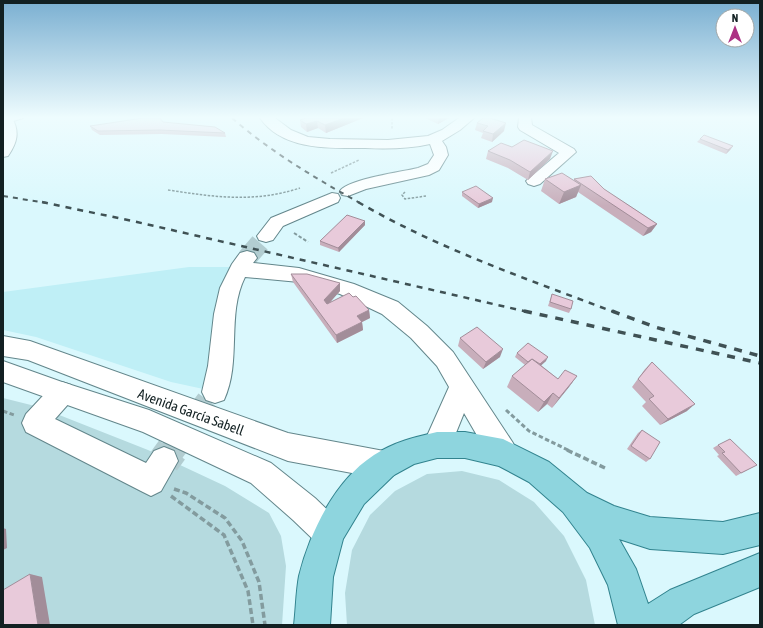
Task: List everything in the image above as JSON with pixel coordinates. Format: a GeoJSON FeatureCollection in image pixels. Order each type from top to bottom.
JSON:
{"type":"FeatureCollection","features":[{"type":"Feature","properties":{"kind":"main road"},"geometry":{"type":"LineString","coordinates":[[312,625],[316,577],[328,533],[353,493],[384,465],[409,452],[437,445],[465,445],[503,453],[539,472],[574,501],[609,520],[650,533],[723,538],[760,529]]}},
{"type":"Feature","properties":{"kind":"main road"},"geometry":{"type":"LineString","coordinates":[[574,501],[601,537],[620,575],[636,625]]}},
{"type":"Feature","properties":{"kind":"main road"},"geometry":{"type":"LineString","coordinates":[[648,625],[682,602],[760,570]]}},
{"type":"Feature","properties":{"kind":"street"},"geometry":{"type":"LineString","coordinates":[[348,191],[361,185],[380,180],[424,172],[434,167],[440,155],[439,147]]}},
{"type":"Feature","properties":{"kind":"street"},"geometry":{"type":"LineString","coordinates":[[534,181],[569,152],[560,147]]}},
{"type":"Feature","properties":{"kind":"street"},"geometry":{"type":"LineString","coordinates":[[266,236],[277,222],[332,198]]}},
{"type":"Feature","properties":{"kind":"street"},"geometry":{"type":"LineString","coordinates":[[215,392],[220,377],[226,313],[231,287],[243,264],[299,275],[347,289],[390,308],[419,332],[444,359],[456,375],[461,388],[503,453]]}},
{"type":"Feature","properties":{"kind":"street","name":"Avenida García Sabell"},"geometry":{"type":"LineString","coordinates":[[3,346],[30,351],[288,447],[384,465]]}},
{"type":"Feature","properties":{"kind":"street","name":"Avenida García Sabell"},"geometry":{"type":"LineString","coordinates":[[3,371],[62,393],[149,422],[261,473],[304,509],[328,533]]}},
{"type":"Feature","properties":{"kind":"street"},"geometry":{"type":"LineString","coordinates":[[437,445],[461,388]]}},
{"type":"Feature","properties":{"kind":"street"},"geometry":{"type":"LineString","coordinates":[[62,393],[35,423],[157,471]]}},
{"type":"Feature","properties":{"kind":"path"},"geometry":{"type":"LineString","coordinates":[[168,190],[227,198],[260,198],[286,194],[300,188]]}},
{"type":"Feature","properties":{"kind":"path"},"geometry":{"type":"LineString","coordinates":[[503,408],[529,431],[605,468]]}},
{"type":"Feature","properties":{"kind":"path"},"geometry":{"type":"LineString","coordinates":[[157,471],[224,535],[248,591],[253,625]]}},
{"type":"Feature","properties":{"kind":"path"},"geometry":{"type":"LineString","coordinates":[[157,471],[186,493],[225,518],[242,541],[260,582],[265,625]]}},
{"type":"Feature","properties":{"kind":"shaded area"},"geometry":{"type":"Polygon","coordinates":[[[189,267],[231,267],[220,295],[208,390],[171,382],[36,337],[3,330],[3,292],[189,267]]]}},
{"type":"Feature","properties":{"kind":"shaded area"},"geometry":{"type":"Polygon","coordinates":[[[3,398],[39,407],[148,450],[225,486],[269,513],[281,536],[286,566],[282,625],[3,625],[3,398]]]}},
{"type":"Feature","properties":{"kind":"shaded area"},"geometry":{"type":"Polygon","coordinates":[[[462,471],[499,480],[534,502],[564,536],[586,580],[595,625],[347,625],[345,593],[352,550],[370,515],[395,491],[427,474],[462,471]]]}},
{"type":"Feature","properties":{"kind":"building"},"geometry":{"type":"Polygon","coordinates":[[[494,147],[543,147],[553,151],[530,172],[510,160],[488,151],[494,147]]]}},
{"type":"Feature","properties":{"kind":"building"},"geometry":{"type":"Polygon","coordinates":[[[721,147],[731,147],[728,150],[721,147]]]}},
{"type":"Feature","properties":{"kind":"building"},"geometry":{"type":"Polygon","coordinates":[[[562,173],[581,185],[564,192],[545,179],[562,173]]]}},
{"type":"Feature","properties":{"kind":"building"},"geometry":{"type":"Polygon","coordinates":[[[591,176],[604,189],[657,224],[648,228],[574,179],[591,176]]]}},
{"type":"Feature","properties":{"kind":"building"},"geometry":{"type":"Polygon","coordinates":[[[476,186],[493,198],[479,204],[462,192],[476,186]]]}},
{"type":"Feature","properties":{"kind":"building"},"geometry":{"type":"Polygon","coordinates":[[[347,215],[365,221],[338,248],[320,241],[347,215]]]}},
{"type":"Feature","properties":{"kind":"building"},"geometry":{"type":"Polygon","coordinates":[[[291,274],[307,274],[340,283],[324,300],[327,304],[349,293],[353,297],[356,296],[369,310],[357,316],[362,322],[336,335],[291,274]]]}},
{"type":"Feature","properties":{"kind":"building"},"geometry":{"type":"Polygon","coordinates":[[[552,294],[573,301],[571,309],[550,302],[552,294]]]}},
{"type":"Feature","properties":{"kind":"building"},"geometry":{"type":"Polygon","coordinates":[[[477,327],[503,349],[486,362],[460,338],[477,327]]]}},
{"type":"Feature","properties":{"kind":"building"},"geometry":{"type":"Polygon","coordinates":[[[528,343],[548,357],[540,364],[532,359],[528,362],[517,353],[528,343]]]}},
{"type":"Feature","properties":{"kind":"building"},"geometry":{"type":"Polygon","coordinates":[[[532,359],[558,379],[565,370],[577,376],[559,398],[553,393],[544,402],[512,376],[532,359]]]}},
{"type":"Feature","properties":{"kind":"building"},"geometry":{"type":"Polygon","coordinates":[[[652,362],[695,404],[668,419],[649,399],[654,396],[638,379],[652,362]]]}},
{"type":"Feature","properties":{"kind":"building"},"geometry":{"type":"Polygon","coordinates":[[[642,430],[660,442],[650,459],[631,446],[642,430]]]}},
{"type":"Feature","properties":{"kind":"building"},"geometry":{"type":"Polygon","coordinates":[[[730,439],[757,465],[741,473],[722,453],[725,452],[718,445],[730,439]]]}},
{"type":"Feature","properties":{"kind":"building"},"geometry":{"type":"Polygon","coordinates":[[[30,574],[38,625],[3,625],[3,590],[30,574]]]}},
{"type":"Feature","properties":{"kind":"tunnel"},"geometry":{"type":"LineString","coordinates":[[247,258],[266,236]]}},
{"type":"Feature","properties":{"kind":"tunnel"},"geometry":{"type":"LineString","coordinates":[[172,451],[215,392]]}},
{"type":"Feature","properties":{"kind":"tunnel"},"geometry":{"type":"LineString","coordinates":[[164,461],[172,450]]}},
{"type":"Feature","properties":{"kind":"railway"},"geometry":{"type":"LineString","coordinates":[[270,147],[326,184],[360,203]]}},
{"type":"Feature","properties":{"kind":"railway"},"geometry":{"type":"LineString","coordinates":[[3,196],[46,203]]}},
{"type":"Feature","properties":{"kind":"railway"},"geometry":{"type":"LineString","coordinates":[[42,202],[46,203]]}},
{"type":"Feature","properties":{"kind":"railway"},"geometry":{"type":"LineString","coordinates":[[358,202],[389,219],[452,249],[614,312]]}},
{"type":"Feature","properties":{"kind":"railway"},"geometry":{"type":"LineString","coordinates":[[46,203],[137,222],[528,312]]}},
{"type":"Feature","properties":{"kind":"railway"},"geometry":{"type":"LineString","coordinates":[[524,311],[760,363]]}},
{"type":"Feature","properties":{"kind":"railway"},"geometry":{"type":"LineString","coordinates":[[612,311],[655,327],[760,356]]}}]}
